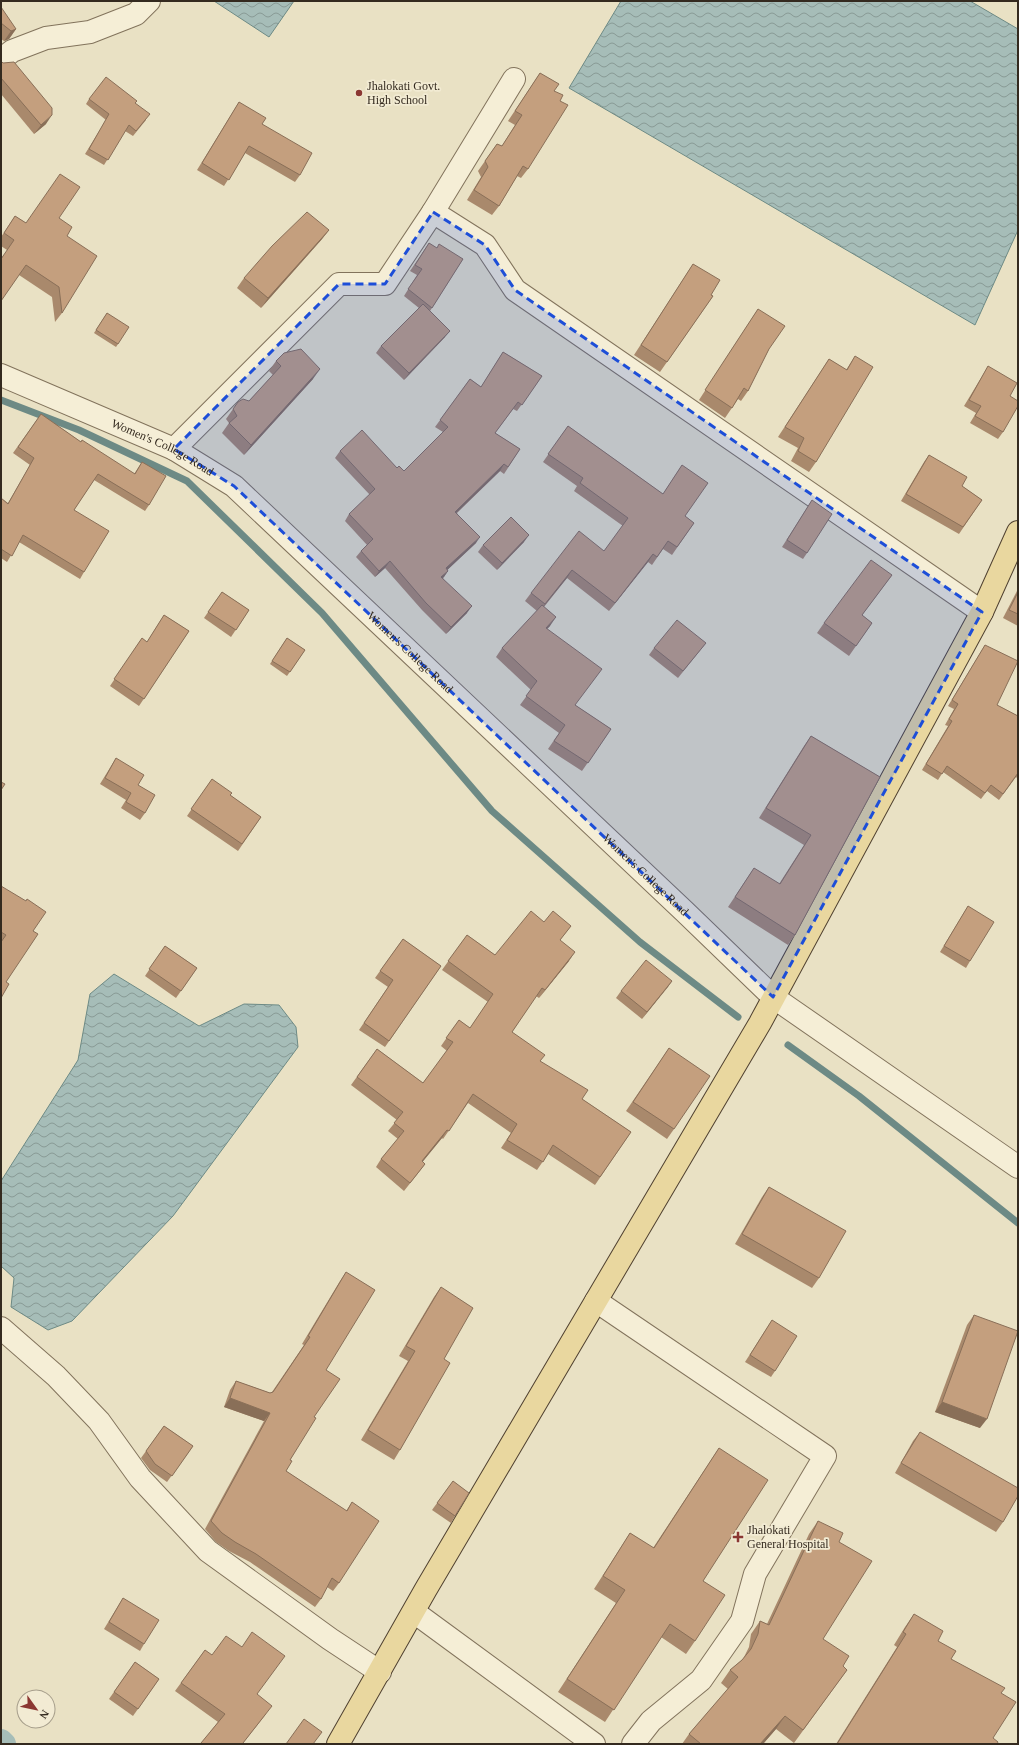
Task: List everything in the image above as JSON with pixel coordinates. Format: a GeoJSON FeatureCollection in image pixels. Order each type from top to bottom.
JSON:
{"type":"FeatureCollection","features":[{"type":"Feature","properties":{"kind":"main road"},"geometry":{"type":"LineString","coordinates":[[338,1744],[760,1023],[982,612],[1018,532]]}},
{"type":"Feature","properties":{"kind":"street"},"geometry":{"type":"LineString","coordinates":[[1,60],[12,51],[46,38],[90,32],[136,14],[149,1]]}},
{"type":"Feature","properties":{"kind":"street"},"geometry":{"type":"LineString","coordinates":[[174,449],[339,284],[385,284],[433,212],[514,80]]}},
{"type":"Feature","properties":{"kind":"street"},"geometry":{"type":"LineString","coordinates":[[433,212],[485,245],[515,290],[982,612]]}},
{"type":"Feature","properties":{"kind":"street","name":"Women's College Road"},"geometry":{"type":"LineString","coordinates":[[1,375],[174,449],[234,486],[773,997],[1018,1167]]}},
{"type":"Feature","properties":{"kind":"street"},"geometry":{"type":"LineString","coordinates":[[596,1301],[825,1456],[755,1574],[742,1621],[701,1680],[651,1721],[633,1744]]}},
{"type":"Feature","properties":{"kind":"street"},"geometry":{"type":"LineString","coordinates":[[1,1328],[56,1376],[99,1421],[140,1478],[208,1551],[330,1639],[380,1672]]}},
{"type":"Feature","properties":{"kind":"street"},"geometry":{"type":"LineString","coordinates":[[414,1612],[594,1744]]}},
{"type":"Feature","properties":{"kind":"highlighted area"},"geometry":{"type":"Polygon","coordinates":[[[433,212],[485,245],[515,290],[982,612],[773,997],[234,486],[174,449],[339,284],[385,284],[433,212]]]}},
{"type":"Feature","properties":{"kind":"water"},"geometry":{"type":"Polygon","coordinates":[[[214,1],[294,1],[269,37],[214,1]]]}},
{"type":"Feature","properties":{"kind":"water"},"geometry":{"type":"Polygon","coordinates":[[[621,1],[970,1],[1018,29],[1018,230],[975,325],[569,88],[621,1]]]}},
{"type":"Feature","properties":{"kind":"water"},"geometry":{"type":"Polygon","coordinates":[[[114,974],[199,1026],[244,1004],[279,1005],[296,1027],[298,1047],[173,1216],[72,1321],[48,1330],[11,1307],[14,1278],[1,1266],[1,1181],[78,1060],[90,994],[114,974]]]}},
{"type":"Feature","properties":{"kind":"building"},"geometry":{"type":"Polygon","coordinates":[[[1,7],[16,29],[11,31],[1,23],[1,7]]]}},
{"type":"Feature","properties":{"kind":"building"},"geometry":{"type":"Polygon","coordinates":[[[1,61],[3,63],[14,62],[52,108],[52,115],[41,125],[1,78],[1,61]]]}},
{"type":"Feature","properties":{"kind":"building"},"geometry":{"type":"Polygon","coordinates":[[[540,73],[559,84],[554,91],[563,95],[560,101],[568,105],[528,169],[523,166],[499,206],[474,190],[488,167],[485,161],[497,144],[502,146],[522,115],[515,111],[540,73]]]}},
{"type":"Feature","properties":{"kind":"building"},"geometry":{"type":"Polygon","coordinates":[[[106,77],[137,101],[135,103],[150,114],[136,131],[129,125],[108,160],[89,149],[109,114],[89,99],[106,77]]]}},
{"type":"Feature","properties":{"kind":"building"},"geometry":{"type":"Polygon","coordinates":[[[239,102],[266,118],[262,124],[312,153],[300,175],[249,146],[229,180],[202,163],[239,102]]]}},
{"type":"Feature","properties":{"kind":"building"},"geometry":{"type":"Polygon","coordinates":[[[60,174],[80,187],[59,218],[72,227],[67,236],[97,256],[62,313],[59,287],[26,265],[1,301],[1,259],[14,240],[4,233],[15,216],[26,223],[60,174]]]}},
{"type":"Feature","properties":{"kind":"building"},"geometry":{"type":"Polygon","coordinates":[[[307,212],[329,230],[268,298],[244,278],[272,246],[307,212]]]}},
{"type":"Feature","properties":{"kind":"building"},"geometry":{"type":"Polygon","coordinates":[[[429,243],[437,248],[439,244],[463,259],[432,308],[408,289],[422,269],[415,265],[429,243]]]}},
{"type":"Feature","properties":{"kind":"building"},"geometry":{"type":"Polygon","coordinates":[[[693,264],[720,280],[711,295],[713,296],[667,362],[641,345],[693,264]]]}},
{"type":"Feature","properties":{"kind":"building"},"geometry":{"type":"Polygon","coordinates":[[[423,304],[450,331],[409,373],[381,346],[423,304]]]}},
{"type":"Feature","properties":{"kind":"building"},"geometry":{"type":"Polygon","coordinates":[[[758,309],[785,326],[769,349],[748,391],[744,388],[732,408],[705,390],[758,309]]]}},
{"type":"Feature","properties":{"kind":"building"},"geometry":{"type":"Polygon","coordinates":[[[107,313],[129,327],[118,344],[96,330],[107,313]]]}},
{"type":"Feature","properties":{"kind":"building"},"geometry":{"type":"Polygon","coordinates":[[[301,349],[320,369],[251,445],[229,423],[237,416],[233,409],[238,402],[243,399],[249,401],[281,366],[276,361],[284,353],[301,349]]]}},
{"type":"Feature","properties":{"kind":"building"},"geometry":{"type":"Polygon","coordinates":[[[503,352],[542,376],[522,405],[518,402],[495,433],[520,449],[508,467],[504,464],[455,512],[480,537],[446,568],[448,571],[441,577],[472,606],[451,627],[426,603],[390,561],[379,571],[361,551],[373,539],[349,514],[375,489],[340,451],[362,430],[397,468],[399,466],[404,471],[448,427],[440,420],[470,379],[481,387],[503,352]]]}},
{"type":"Feature","properties":{"kind":"building"},"geometry":{"type":"Polygon","coordinates":[[[855,356],[873,367],[816,462],[798,451],[804,438],[785,427],[829,359],[847,370],[855,356]]]}},
{"type":"Feature","properties":{"kind":"building"},"geometry":{"type":"Polygon","coordinates":[[[988,366],[1017,383],[1010,396],[1018,401],[1018,406],[1003,432],[975,416],[981,406],[969,400],[988,366]]]}},
{"type":"Feature","properties":{"kind":"building"},"geometry":{"type":"Polygon","coordinates":[[[41,414],[81,442],[82,440],[135,474],[142,462],[166,476],[149,505],[98,474],[74,510],[109,531],[84,572],[23,535],[12,556],[1,549],[1,498],[8,504],[34,458],[18,447],[41,414]]]}},
{"type":"Feature","properties":{"kind":"building"},"geometry":{"type":"Polygon","coordinates":[[[568,426],[663,494],[682,465],[708,483],[685,516],[694,523],[677,547],[668,541],[657,557],[653,554],[615,603],[572,570],[545,604],[531,593],[579,531],[604,551],[628,518],[580,483],[583,478],[548,454],[568,426]]]}},
{"type":"Feature","properties":{"kind":"building"},"geometry":{"type":"Polygon","coordinates":[[[929,455],[967,477],[962,486],[982,500],[963,527],[906,494],[929,455]]]}},
{"type":"Feature","properties":{"kind":"building"},"geometry":{"type":"Polygon","coordinates":[[[812,500],[832,514],[807,553],[787,540],[812,500]]]}},
{"type":"Feature","properties":{"kind":"building"},"geometry":{"type":"Polygon","coordinates":[[[511,517],[529,535],[502,563],[483,545],[511,517]]]}},
{"type":"Feature","properties":{"kind":"building"},"geometry":{"type":"Polygon","coordinates":[[[871,560],[892,575],[862,615],[872,623],[856,646],[824,623],[871,560]]]}},
{"type":"Feature","properties":{"kind":"building"},"geometry":{"type":"Polygon","coordinates":[[[222,592],[249,610],[236,630],[208,612],[222,592]]]}},
{"type":"Feature","properties":{"kind":"building"},"geometry":{"type":"Polygon","coordinates":[[[1018,592],[1018,614],[1009,610],[1018,592]]]}},
{"type":"Feature","properties":{"kind":"building"},"geometry":{"type":"Polygon","coordinates":[[[542,605],[556,617],[546,628],[602,669],[575,705],[611,729],[588,763],[554,741],[565,725],[526,696],[537,681],[502,648],[542,605]]]}},
{"type":"Feature","properties":{"kind":"building"},"geometry":{"type":"Polygon","coordinates":[[[164,615],[189,631],[144,699],[114,679],[142,638],[147,642],[164,615]]]}},
{"type":"Feature","properties":{"kind":"building"},"geometry":{"type":"Polygon","coordinates":[[[677,620],[706,643],[683,671],[654,648],[677,620]]]}},
{"type":"Feature","properties":{"kind":"building"},"geometry":{"type":"Polygon","coordinates":[[[287,638],[305,650],[290,672],[272,661],[287,638]]]}},
{"type":"Feature","properties":{"kind":"building"},"geometry":{"type":"Polygon","coordinates":[[[985,645],[1018,661],[997,705],[1018,716],[1018,773],[1003,794],[991,785],[985,793],[947,766],[942,774],[926,764],[952,721],[949,719],[958,704],[952,700],[985,645]]]}},
{"type":"Feature","properties":{"kind":"building"},"geometry":{"type":"Polygon","coordinates":[[[811,736],[880,777],[795,935],[735,897],[754,868],[780,884],[811,835],[766,808],[811,736]]]}},
{"type":"Feature","properties":{"kind":"building"},"geometry":{"type":"Polygon","coordinates":[[[116,758],[144,775],[138,785],[155,795],[145,813],[126,802],[131,793],[105,778],[116,758]]]}},
{"type":"Feature","properties":{"kind":"building"},"geometry":{"type":"Polygon","coordinates":[[[212,779],[232,793],[230,795],[261,817],[242,844],[191,809],[212,779]]]}},
{"type":"Feature","properties":{"kind":"building"},"geometry":{"type":"Polygon","coordinates":[[[1,782],[5,784],[1,790],[1,782]]]}},
{"type":"Feature","properties":{"kind":"building"},"geometry":{"type":"Polygon","coordinates":[[[1,886],[26,901],[27,899],[46,912],[33,931],[38,934],[6,982],[9,984],[1,998],[1,942],[6,935],[1,932],[1,886]]]}},
{"type":"Feature","properties":{"kind":"building"},"geometry":{"type":"Polygon","coordinates":[[[968,906],[994,922],[970,961],[944,946],[968,906]]]}},
{"type":"Feature","properties":{"kind":"building"},"geometry":{"type":"Polygon","coordinates":[[[531,911],[544,922],[553,911],[571,926],[560,940],[575,952],[545,990],[542,988],[512,1032],[545,1055],[540,1061],[588,1090],[582,1099],[631,1132],[600,1177],[553,1145],[543,1162],[507,1140],[517,1124],[473,1094],[449,1131],[447,1130],[422,1161],[425,1164],[410,1183],[381,1159],[404,1131],[394,1123],[403,1112],[357,1077],[377,1049],[423,1083],[453,1042],[446,1038],[459,1020],[470,1028],[493,994],[448,961],[467,935],[495,955],[531,911]]]}},
{"type":"Feature","properties":{"kind":"building"},"geometry":{"type":"Polygon","coordinates":[[[403,939],[441,966],[389,1041],[364,1023],[393,980],[380,971],[403,939]]]}},
{"type":"Feature","properties":{"kind":"building"},"geometry":{"type":"Polygon","coordinates":[[[165,946],[197,968],[181,991],[149,969],[165,946]]]}},
{"type":"Feature","properties":{"kind":"building"},"geometry":{"type":"Polygon","coordinates":[[[646,960],[672,981],[647,1012],[621,991],[646,960]]]}},
{"type":"Feature","properties":{"kind":"building"},"geometry":{"type":"Polygon","coordinates":[[[669,1048],[710,1076],[674,1129],[633,1102],[669,1048]]]}},
{"type":"Feature","properties":{"kind":"building"},"geometry":{"type":"Polygon","coordinates":[[[769,1187],[846,1231],[819,1278],[742,1234],[769,1187]]]}},
{"type":"Feature","properties":{"kind":"building"},"geometry":{"type":"Polygon","coordinates":[[[346,1272],[375,1290],[326,1370],[340,1379],[314,1417],[316,1418],[290,1460],[292,1461],[286,1471],[347,1511],[352,1502],[379,1521],[339,1583],[332,1578],[321,1599],[256,1554],[222,1533],[211,1521],[270,1413],[230,1398],[236,1381],[270,1393],[273,1392],[310,1337],[308,1336],[346,1272]]]}},
{"type":"Feature","properties":{"kind":"building"},"geometry":{"type":"Polygon","coordinates":[[[441,1287],[473,1308],[444,1359],[450,1363],[400,1450],[368,1430],[415,1351],[406,1346],[441,1287]]]}},
{"type":"Feature","properties":{"kind":"building"},"geometry":{"type":"Polygon","coordinates":[[[974,1315],[1018,1331],[987,1419],[942,1402],[974,1315]]]}},
{"type":"Feature","properties":{"kind":"building"},"geometry":{"type":"Polygon","coordinates":[[[772,1320],[797,1336],[775,1371],[750,1355],[772,1320]]]}},
{"type":"Feature","properties":{"kind":"building"},"geometry":{"type":"Polygon","coordinates":[[[164,1426],[193,1446],[172,1476],[155,1464],[146,1451],[164,1426]]]}},
{"type":"Feature","properties":{"kind":"building"},"geometry":{"type":"Polygon","coordinates":[[[920,1432],[1018,1488],[1018,1496],[1003,1522],[901,1463],[920,1432]]]}},
{"type":"Feature","properties":{"kind":"building"},"geometry":{"type":"Polygon","coordinates":[[[719,1448],[768,1480],[703,1581],[725,1595],[695,1641],[670,1624],[614,1710],[567,1679],[625,1590],[603,1576],[630,1533],[654,1548],[719,1448]]]}},
{"type":"Feature","properties":{"kind":"building"},"geometry":{"type":"Polygon","coordinates":[[[453,1481],[469,1493],[455,1516],[437,1503],[453,1481]]]}},
{"type":"Feature","properties":{"kind":"building"},"geometry":{"type":"Polygon","coordinates":[[[818,1521],[843,1533],[839,1542],[872,1561],[823,1639],[849,1656],[843,1666],[847,1670],[803,1730],[785,1716],[760,1744],[701,1744],[689,1734],[738,1677],[730,1670],[742,1660],[751,1649],[758,1634],[760,1621],[769,1625],[818,1521]]]}},
{"type":"Feature","properties":{"kind":"building"},"geometry":{"type":"Polygon","coordinates":[[[123,1598],[159,1620],[144,1644],[109,1622],[123,1598]]]}},
{"type":"Feature","properties":{"kind":"building"},"geometry":{"type":"Polygon","coordinates":[[[914,1614],[943,1631],[938,1641],[956,1651],[951,1659],[1005,1688],[1001,1693],[1016,1702],[993,1738],[998,1742],[997,1744],[837,1744],[906,1634],[903,1632],[914,1614]]]}},
{"type":"Feature","properties":{"kind":"building"},"geometry":{"type":"Polygon","coordinates":[[[252,1632],[285,1656],[257,1694],[272,1706],[243,1743],[244,1744],[202,1744],[201,1743],[225,1714],[181,1683],[205,1650],[212,1655],[226,1636],[242,1647],[252,1632]]]}},
{"type":"Feature","properties":{"kind":"building"},"geometry":{"type":"Polygon","coordinates":[[[135,1662],[159,1679],[138,1709],[114,1692],[135,1662]]]}},
{"type":"Feature","properties":{"kind":"building"},"geometry":{"type":"Polygon","coordinates":[[[304,1719],[322,1732],[313,1744],[286,1744],[304,1719]]]}},
{"type":"Feature","properties":{"kind":"waterway"},"geometry":{"type":"LineString","coordinates":[[1,400],[79,430],[187,481],[322,613],[492,811],[640,942],[738,1017]]}},
{"type":"Feature","properties":{"kind":"waterway"},"geometry":{"type":"LineString","coordinates":[[788,1045],[859,1096],[1018,1223]]}},
{"type":"Feature","properties":{"kind":"waterway"},"geometry":{"type":"LineString","coordinates":[[1,1741],[4,1744]]}},
{"type":"Feature","properties":{"kind":"place","name":"Jhalokati Govt. High School"},"geometry":{"type":"Point","coordinates":[359,93]}},
{"type":"Feature","properties":{"kind":"place","name":"Jhalokati General Hospital"},"geometry":{"type":"Point","coordinates":[738,1537]}}]}
